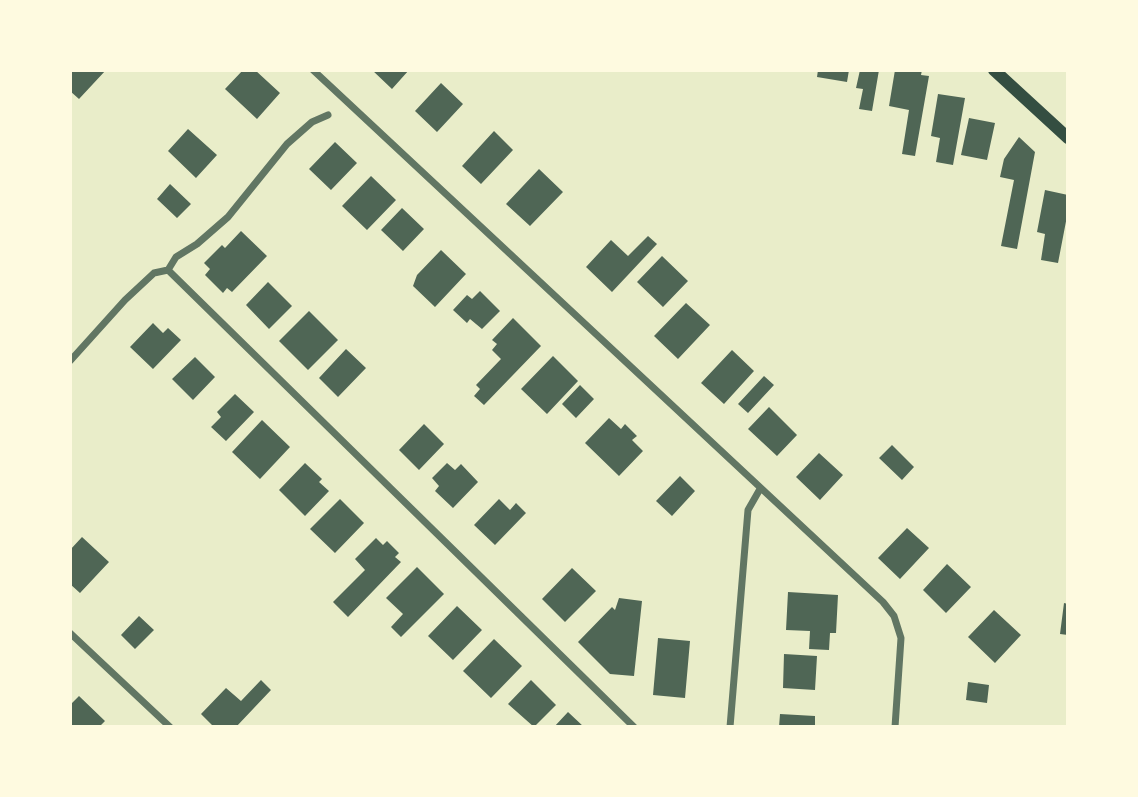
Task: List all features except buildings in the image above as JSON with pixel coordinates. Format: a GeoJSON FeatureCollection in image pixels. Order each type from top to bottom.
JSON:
{"type":"FeatureCollection","features":[{"type":"Feature","properties":{"kind":"main road"},"geometry":{"type":"LineString","coordinates":[[993,70],[1068,138]]}},
{"type":"Feature","properties":{"kind":"street"},"geometry":{"type":"LineString","coordinates":[[313,70],[883,602],[894,616],[901,638],[895,727]]}},
{"type":"Feature","properties":{"kind":"street"},"geometry":{"type":"LineString","coordinates":[[70,361],[125,300],[154,273],[168,270],[176,257],[197,244],[228,216],[287,144],[312,122],[328,115]]}},
{"type":"Feature","properties":{"kind":"street"},"geometry":{"type":"LineString","coordinates":[[168,270],[634,727]]}},
{"type":"Feature","properties":{"kind":"street"},"geometry":{"type":"LineString","coordinates":[[730,727],[748,510],[760,489]]}},
{"type":"Feature","properties":{"kind":"street"},"geometry":{"type":"LineString","coordinates":[[70,633],[170,727]]}}]}
